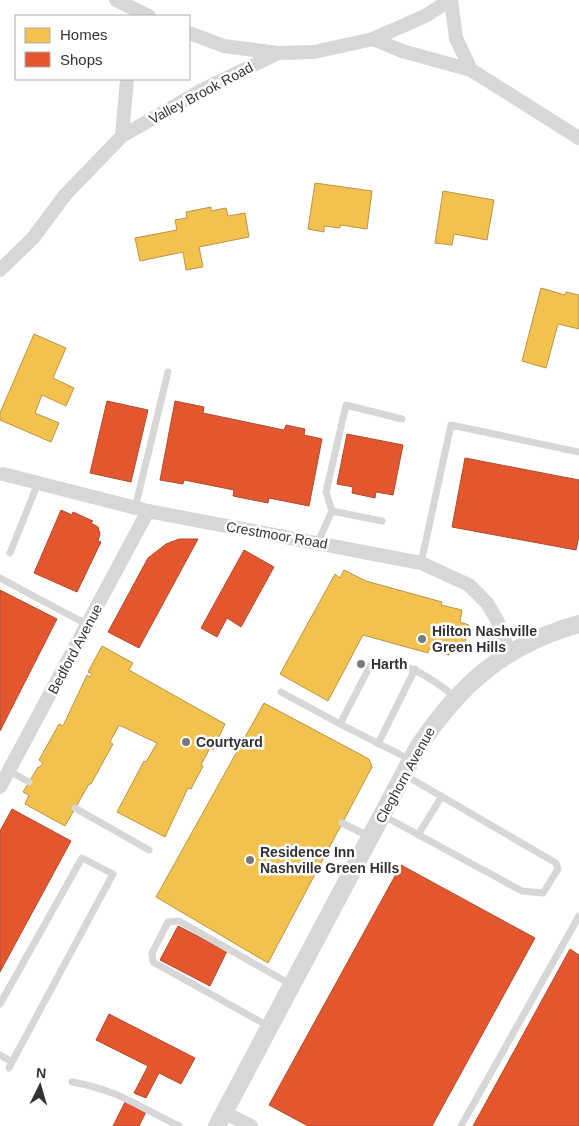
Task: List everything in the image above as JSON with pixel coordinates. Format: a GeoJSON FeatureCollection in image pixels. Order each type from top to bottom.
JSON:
{"type":"FeatureCollection","features":[{"type":"Feature","properties":{"kind":"street","name":"Valley Brook Road"},"geometry":{"type":"LineString","coordinates":[[0,270],[33,238],[65,195],[122,136],[202,90],[278,53],[314,52],[373,40],[425,16],[451,0]]}},
{"type":"Feature","properties":{"kind":"street"},"geometry":{"type":"LineString","coordinates":[[451,0],[456,38],[471,70]]}},
{"type":"Feature","properties":{"kind":"street"},"geometry":{"type":"LineString","coordinates":[[117,1],[122,15]]}},
{"type":"Feature","properties":{"kind":"street"},"geometry":{"type":"LineString","coordinates":[[117,1],[147,15]]}},
{"type":"Feature","properties":{"kind":"street"},"geometry":{"type":"LineString","coordinates":[[190,34],[224,46],[278,53]]}},
{"type":"Feature","properties":{"kind":"street"},"geometry":{"type":"LineString","coordinates":[[373,40],[402,51],[471,70],[579,138]]}},
{"type":"Feature","properties":{"kind":"street"},"geometry":{"type":"LineString","coordinates":[[122,136],[127,80]]}},
{"type":"Feature","properties":{"kind":"street","name":"Crestmoor Road"},"geometry":{"type":"LineString","coordinates":[[3,474],[142,509],[421,563],[469,585],[487,602],[497,620],[510,654]]}},
{"type":"Feature","properties":{"kind":"street","name":"Bedford Avenue"},"geometry":{"type":"LineString","coordinates":[[0,787],[88,625],[142,509]]}},
{"type":"Feature","properties":{"kind":"street","name":"Cleghorn Avenue"},"geometry":{"type":"LineString","coordinates":[[221,1119],[407,767],[438,717],[455,697],[481,672],[510,654],[559,630],[579,624]]}},
{"type":"Feature","properties":{"kind":"street"},"geometry":{"type":"LineString","coordinates":[[221,1119],[251,1126]]}},
{"type":"Feature","properties":{"kind":"lane"},"geometry":{"type":"LineString","coordinates":[[142,509],[168,372]]}},
{"type":"Feature","properties":{"kind":"lane"},"geometry":{"type":"LineString","coordinates":[[318,542],[332,511],[326,492],[346,405],[402,419]]}},
{"type":"Feature","properties":{"kind":"lane"},"geometry":{"type":"LineString","coordinates":[[421,563],[451,425],[579,452]]}},
{"type":"Feature","properties":{"kind":"lane"},"geometry":{"type":"LineString","coordinates":[[10,553],[38,483]]}},
{"type":"Feature","properties":{"kind":"lane"},"geometry":{"type":"LineString","coordinates":[[332,511],[382,520]]}},
{"type":"Feature","properties":{"kind":"lane"},"geometry":{"type":"LineString","coordinates":[[0,578],[88,625]]}},
{"type":"Feature","properties":{"kind":"lane"},"geometry":{"type":"LineString","coordinates":[[340,724],[371,664],[378,661],[415,669],[439,683],[455,697]]}},
{"type":"Feature","properties":{"kind":"lane"},"geometry":{"type":"LineString","coordinates":[[378,744],[415,669]]}},
{"type":"Feature","properties":{"kind":"lane"},"geometry":{"type":"LineString","coordinates":[[281,692],[378,744],[442,796],[556,863],[558,868],[554,878],[543,893],[522,891],[382,815]]}},
{"type":"Feature","properties":{"kind":"lane"},"geometry":{"type":"LineString","coordinates":[[9,771],[29,782]]}},
{"type":"Feature","properties":{"kind":"lane"},"geometry":{"type":"LineString","coordinates":[[418,835],[442,796]]}},
{"type":"Feature","properties":{"kind":"lane"},"geometry":{"type":"LineString","coordinates":[[75,808],[149,850]]}},
{"type":"Feature","properties":{"kind":"lane"},"geometry":{"type":"LineString","coordinates":[[342,823],[370,838]]}},
{"type":"Feature","properties":{"kind":"lane"},"geometry":{"type":"LineString","coordinates":[[0,1004],[82,858],[113,874],[10,1065],[0,1055]]}},
{"type":"Feature","properties":{"kind":"lane"},"geometry":{"type":"LineString","coordinates":[[461,1126],[579,916]]}},
{"type":"Feature","properties":{"kind":"lane"},"geometry":{"type":"LineString","coordinates":[[270,1027],[153,962],[152,953],[168,922],[178,921],[293,985]]}},
{"type":"Feature","properties":{"kind":"lane"},"geometry":{"type":"LineString","coordinates":[[72,1082],[98,1086],[123,1096],[179,1126]]}},
{"type":"Feature","properties":{"kind":"building: Homes"},"geometry":{"type":"Polygon","coordinates":[[[315,183],[372,191],[367,229],[340,225],[340,228],[324,226],[324,232],[308,229],[315,183]]]}},
{"type":"Feature","properties":{"kind":"building: Homes"},"geometry":{"type":"Polygon","coordinates":[[[443,191],[494,200],[487,240],[454,234],[452,245],[435,243],[443,191]]]}},
{"type":"Feature","properties":{"kind":"building: Homes"},"geometry":{"type":"Polygon","coordinates":[[[211,207],[211,211],[226,208],[228,216],[245,213],[249,237],[199,247],[203,267],[186,270],[183,252],[140,261],[135,238],[177,230],[175,220],[187,218],[186,212],[211,207]]]}},
{"type":"Feature","properties":{"kind":"building: Homes"},"geometry":{"type":"Polygon","coordinates":[[[541,288],[565,295],[566,292],[579,295],[579,329],[558,324],[546,368],[522,361],[541,288]]]}},
{"type":"Feature","properties":{"kind":"building: Homes"},"geometry":{"type":"Polygon","coordinates":[[[34,334],[66,348],[53,378],[74,388],[66,406],[42,395],[35,413],[59,423],[51,442],[0,420],[0,413],[34,334]]]}},
{"type":"Feature","properties":{"kind":"building: Homes","name":"Hilton Nashville Green Hills"},"geometry":{"type":"Polygon","coordinates":[[[344,570],[366,581],[442,602],[441,605],[462,610],[460,622],[469,625],[464,647],[453,643],[449,655],[429,649],[428,653],[363,635],[328,701],[280,674],[335,574],[340,578],[344,570]]]}},
{"type":"Feature","properties":{"kind":"building: Homes","name":"Courtyard"},"geometry":{"type":"Polygon","coordinates":[[[102,646],[133,663],[129,670],[225,724],[213,750],[210,748],[201,765],[203,766],[191,789],[188,788],[165,837],[117,812],[144,761],[146,762],[157,743],[119,725],[110,742],[113,744],[65,826],[25,804],[29,795],[23,792],[38,767],[43,763],[39,760],[59,724],[63,726],[87,675],[90,677],[92,674],[88,672],[102,646]]]}},
{"type":"Feature","properties":{"kind":"building: Homes","name":"Residence Inn Nashville Green Hills"},"geometry":{"type":"Polygon","coordinates":[[[264,703],[369,759],[372,767],[268,963],[156,897],[264,703]]]}},
{"type":"Feature","properties":{"kind":"building: Shops"},"geometry":{"type":"Polygon","coordinates":[[[107,401],[148,410],[131,482],[90,473],[107,401]]]}},
{"type":"Feature","properties":{"kind":"building: Shops"},"geometry":{"type":"Polygon","coordinates":[[[175,401],[204,407],[203,413],[284,430],[286,425],[305,429],[304,435],[322,439],[309,506],[269,498],[268,503],[233,496],[234,490],[184,480],[183,484],[160,480],[175,401]]]}},
{"type":"Feature","properties":{"kind":"building: Shops"},"geometry":{"type":"Polygon","coordinates":[[[347,434],[403,445],[393,495],[376,492],[375,498],[352,493],[353,487],[337,484],[347,434]]]}},
{"type":"Feature","properties":{"kind":"building: Shops"},"geometry":{"type":"Polygon","coordinates":[[[465,458],[579,480],[579,536],[576,550],[452,527],[465,458]]]}},
{"type":"Feature","properties":{"kind":"building: Shops"},"geometry":{"type":"Polygon","coordinates":[[[61,510],[72,515],[73,512],[93,521],[91,523],[98,527],[100,534],[98,541],[101,542],[77,592],[34,573],[61,510]]]}},
{"type":"Feature","properties":{"kind":"building: Shops"},"geometry":{"type":"Polygon","coordinates":[[[179,539],[198,539],[139,648],[108,632],[148,558],[166,544],[179,539]]]}},
{"type":"Feature","properties":{"kind":"building: Shops"},"geometry":{"type":"Polygon","coordinates":[[[244,550],[274,567],[241,627],[227,618],[217,637],[201,628],[244,550]]]}},
{"type":"Feature","properties":{"kind":"building: Shops"},"geometry":{"type":"Polygon","coordinates":[[[0,590],[57,619],[0,731],[0,590]]]}},
{"type":"Feature","properties":{"kind":"building: Shops"},"geometry":{"type":"Polygon","coordinates":[[[12,809],[71,841],[0,972],[0,831],[12,809]]]}},
{"type":"Feature","properties":{"kind":"building: Shops"},"geometry":{"type":"Polygon","coordinates":[[[401,865],[535,938],[432,1126],[308,1126],[269,1105],[401,865]]]}},
{"type":"Feature","properties":{"kind":"building: Shops"},"geometry":{"type":"Polygon","coordinates":[[[178,926],[227,951],[210,986],[160,960],[178,926]]]}},
{"type":"Feature","properties":{"kind":"building: Shops"},"geometry":{"type":"Polygon","coordinates":[[[570,949],[579,955],[579,1126],[473,1126],[570,949]]]}},
{"type":"Feature","properties":{"kind":"building: Shops"},"geometry":{"type":"Polygon","coordinates":[[[109,1014],[195,1058],[181,1084],[159,1073],[146,1098],[134,1093],[148,1066],[96,1040],[109,1014]]]}},
{"type":"Feature","properties":{"kind":"building: Shops"},"geometry":{"type":"Polygon","coordinates":[[[125,1102],[146,1112],[139,1126],[113,1126],[125,1102]]]}},
{"type":"Feature","properties":{"kind":"place","name":"Hilton Nashville Green Hills"},"geometry":{"type":"Point","coordinates":[422,639]}},
{"type":"Feature","properties":{"kind":"place","name":"Harth"},"geometry":{"type":"Point","coordinates":[361,664]}},
{"type":"Feature","properties":{"kind":"place","name":"Courtyard"},"geometry":{"type":"Point","coordinates":[186,742]}},
{"type":"Feature","properties":{"kind":"place","name":"Residence Inn Nashville Green Hills"},"geometry":{"type":"Point","coordinates":[250,860]}}]}
